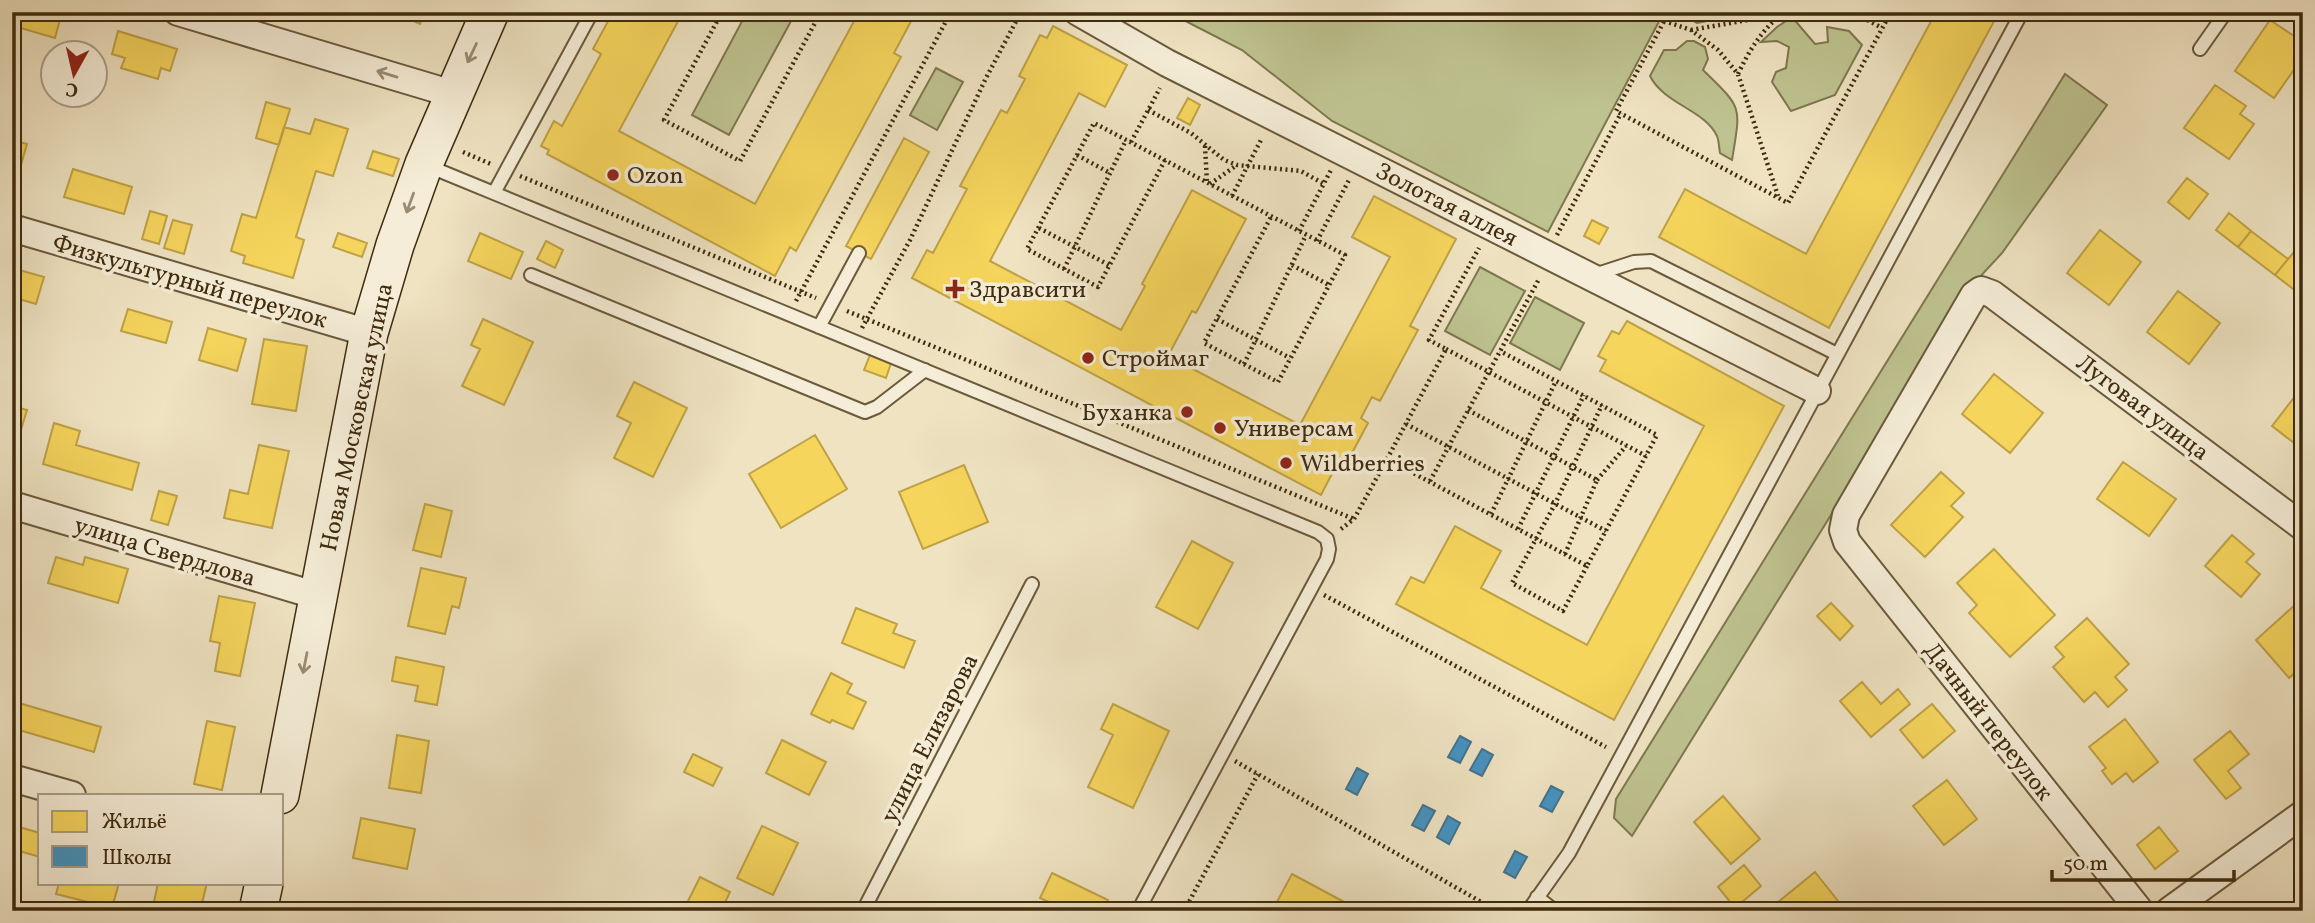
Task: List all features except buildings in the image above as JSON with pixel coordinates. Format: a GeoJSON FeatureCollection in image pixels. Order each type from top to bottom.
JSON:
{"type":"FeatureCollection","features":[{"type":"Feature","properties":{"kind":"street"},"geometry":{"type":"LineString","coordinates":[[178,12],[453,94]]}},
{"type":"Feature","properties":{"kind":"street","name":"Новая Московская улица"},"geometry":{"type":"LineString","coordinates":[[280,794],[369,333],[395,245],[424,164],[490,12]]}},
{"type":"Feature","properties":{"kind":"street","name":"Золотая аллея"},"geometry":{"type":"LineString","coordinates":[[1079,12],[1172,65],[1273,117],[1817,391]]}},
{"type":"Feature","properties":{"kind":"street","name":"Физкультурный переулок"},"geometry":{"type":"LineString","coordinates":[[12,228],[369,333]]}},
{"type":"Feature","properties":{"kind":"street","name":"Луговая улица"},"geometry":{"type":"LineString","coordinates":[[1843,530],[1846,515],[1974,295],[1981,290],[1992,294],[2303,527]]}},
{"type":"Feature","properties":{"kind":"street","name":"улица Свердлова"},"geometry":{"type":"LineString","coordinates":[[12,505],[318,596]]}},
{"type":"Feature","properties":{"kind":"street","name":"Дачный переулок"},"geometry":{"type":"LineString","coordinates":[[1843,530],[1847,542],[2140,911]]}},
{"type":"Feature","properties":{"kind":"street"},"geometry":{"type":"LineString","coordinates":[[12,778],[68,794]]}},
{"type":"Feature","properties":{"kind":"street"},"geometry":{"type":"LineString","coordinates":[[2169,911],[2303,814]]}},
{"type":"Feature","properties":{"kind":"street"},"geometry":{"type":"LineString","coordinates":[[258,911],[264,884]]}},
{"type":"Feature","properties":{"kind":"lane"},"geometry":{"type":"LineString","coordinates":[[495,193],[592,12]]}},
{"type":"Feature","properties":{"kind":"lane"},"geometry":{"type":"LineString","coordinates":[[1528,911],[1569,853],[2022,12]]}},
{"type":"Feature","properties":{"kind":"lane"},"geometry":{"type":"LineString","coordinates":[[2200,49],[2226,12]]}},
{"type":"Feature","properties":{"kind":"lane"},"geometry":{"type":"LineString","coordinates":[[424,164],[1318,532],[1327,539],[1327,559],[1138,911]]}},
{"type":"Feature","properties":{"kind":"lane"},"geometry":{"type":"LineString","coordinates":[[819,327],[859,253]]}},
{"type":"Feature","properties":{"kind":"lane"},"geometry":{"type":"LineString","coordinates":[[1590,277],[1634,262],[1651,261],[1838,354]]}},
{"type":"Feature","properties":{"kind":"lane"},"geometry":{"type":"LineString","coordinates":[[531,275],[865,412],[877,407],[925,370]]}},
{"type":"Feature","properties":{"kind":"lane","name":"улица Елизарова"},"geometry":{"type":"LineString","coordinates":[[863,911],[1032,584]]}},
{"type":"Feature","properties":{"kind":"lane"},"geometry":{"type":"LineString","coordinates":[[1537,897],[1555,911]]}},
{"type":"Feature","properties":{"kind":"path"},"geometry":{"type":"LineString","coordinates":[[722,12],[664,120],[740,161],[821,12]]}},
{"type":"Feature","properties":{"kind":"path"},"geometry":{"type":"LineString","coordinates":[[789,314],[951,12]]}},
{"type":"Feature","properties":{"kind":"path"},"geometry":{"type":"LineString","coordinates":[[855,341],[910,240],[986,78],[1021,12]]}},
{"type":"Feature","properties":{"kind":"path"},"geometry":{"type":"LineString","coordinates":[[1669,12],[1616,111],[1788,203],[1891,12]]}},
{"type":"Feature","properties":{"kind":"path"},"geometry":{"type":"LineString","coordinates":[[1691,30],[1793,12]]}},
{"type":"Feature","properties":{"kind":"path"},"geometry":{"type":"LineString","coordinates":[[1853,12],[1882,28]]}},
{"type":"Feature","properties":{"kind":"path"},"geometry":{"type":"LineString","coordinates":[[1738,74],[1751,48],[1766,28],[1781,15]]}},
{"type":"Feature","properties":{"kind":"path"},"geometry":{"type":"LineString","coordinates":[[1664,21],[1691,30],[1718,50],[1738,74],[1778,197]]}},
{"type":"Feature","properties":{"kind":"path"},"geometry":{"type":"LineString","coordinates":[[1064,269],[1110,173],[1172,65]]}},
{"type":"Feature","properties":{"kind":"path"},"geometry":{"type":"LineString","coordinates":[[1148,110],[1191,133],[1224,160],[1237,165],[1301,171],[1324,184]]}},
{"type":"Feature","properties":{"kind":"path"},"geometry":{"type":"LineString","coordinates":[[1232,195],[1273,117]]}},
{"type":"Feature","properties":{"kind":"path"},"geometry":{"type":"LineString","coordinates":[[1165,160],[1098,287],[1027,249],[1094,123],[1165,160],[1208,183],[1232,195],[1345,255],[1278,382],[1204,343],[1271,217]]}},
{"type":"Feature","properties":{"kind":"path"},"geometry":{"type":"LineString","coordinates":[[1205,145],[1208,183]]}},
{"type":"Feature","properties":{"kind":"path"},"geometry":{"type":"LineString","coordinates":[[463,152],[1354,519]]}},
{"type":"Feature","properties":{"kind":"path"},"geometry":{"type":"LineString","coordinates":[[1077,155],[1110,173]]}},
{"type":"Feature","properties":{"kind":"path"},"geometry":{"type":"LineString","coordinates":[[1299,231],[1324,184],[1351,156]]}},
{"type":"Feature","properties":{"kind":"path"},"geometry":{"type":"LineString","coordinates":[[1317,241],[1351,156]]}},
{"type":"Feature","properties":{"kind":"path"},"geometry":{"type":"LineString","coordinates":[[1208,183],[1237,165]]}},
{"type":"Feature","properties":{"kind":"path"},"geometry":{"type":"LineString","coordinates":[[1491,226],[1429,340],[1646,456]]}},
{"type":"Feature","properties":{"kind":"path"},"geometry":{"type":"LineString","coordinates":[[1038,228],[1109,265]]}},
{"type":"Feature","properties":{"kind":"path"},"geometry":{"type":"LineString","coordinates":[[1244,364],[1306,235]]}},
{"type":"Feature","properties":{"kind":"path"},"geometry":{"type":"LineString","coordinates":[[1292,265],[1329,285]]}},
{"type":"Feature","properties":{"kind":"path"},"geometry":{"type":"LineString","coordinates":[[1217,319],[1290,358]]}},
{"type":"Feature","properties":{"kind":"path"},"geometry":{"type":"LineString","coordinates":[[1327,539],[1354,519],[1446,349]]}},
{"type":"Feature","properties":{"kind":"path"},"geometry":{"type":"LineString","coordinates":[[1430,481],[1500,351],[1602,405],[1657,435],[1563,611],[1512,583],[1555,504],[1602,405]]}},
{"type":"Feature","properties":{"kind":"path"},"geometry":{"type":"LineString","coordinates":[[1491,514],[1556,381]]}},
{"type":"Feature","properties":{"kind":"path"},"geometry":{"type":"LineString","coordinates":[[1518,528],[1584,396]]}},
{"type":"Feature","properties":{"kind":"path"},"geometry":{"type":"LineString","coordinates":[[1468,410],[1597,480]]}},
{"type":"Feature","properties":{"kind":"path"},"geometry":{"type":"LineString","coordinates":[[1406,424],[1606,531]]}},
{"type":"Feature","properties":{"kind":"path"},"geometry":{"type":"LineString","coordinates":[[1565,554],[1597,480],[1626,446]]}},
{"type":"Feature","properties":{"kind":"path"},"geometry":{"type":"LineString","coordinates":[[1387,458],[1587,566]]}},
{"type":"Feature","properties":{"kind":"path"},"geometry":{"type":"LineString","coordinates":[[1330,598],[1601,744]]}},
{"type":"Feature","properties":{"kind":"path"},"geometry":{"type":"LineString","coordinates":[[1184,911],[1258,774],[1497,911]]}},
{"type":"Feature","properties":{"kind":"path"},"geometry":{"type":"LineString","coordinates":[[1478,911],[1483,903]]}},
{"type":"Feature","properties":{"kind":"green space"},"geometry":{"type":"Polygon","coordinates":[[[747,12],[796,12],[729,135],[692,115],[747,12]]]}},
{"type":"Feature","properties":{"kind":"green space"},"geometry":{"type":"Polygon","coordinates":[[[1168,12],[1664,12],[1548,232],[1332,121],[1242,50],[1168,12]]]}},
{"type":"Feature","properties":{"kind":"green space"},"geometry":{"type":"Polygon","coordinates":[[[1753,12],[1697,23],[1681,14],[1753,12]]]}},
{"type":"Feature","properties":{"kind":"green space"},"geometry":{"type":"Polygon","coordinates":[[[1792,17],[1815,44],[1828,42],[1827,27],[1849,31],[1862,45],[1835,95],[1791,111],[1772,82],[1776,72],[1786,68],[1789,47],[1777,41],[1761,42],[1792,17]]]}},
{"type":"Feature","properties":{"kind":"green space"},"geometry":{"type":"Polygon","coordinates":[[[1687,41],[1694,41],[1705,47],[1708,59],[1703,70],[1726,93],[1736,109],[1737,128],[1732,160],[1720,153],[1717,136],[1711,127],[1665,94],[1650,76],[1664,50],[1676,50],[1687,41]]]}},
{"type":"Feature","properties":{"kind":"green space"},"geometry":{"type":"Polygon","coordinates":[[[936,68],[963,82],[937,130],[910,115],[936,68]]]}},
{"type":"Feature","properties":{"kind":"green space"},"geometry":{"type":"Polygon","coordinates":[[[2065,74],[2107,105],[2002,253],[1976,281],[1632,836],[1614,818],[1616,799],[2065,74]]]}},
{"type":"Feature","properties":{"kind":"green space"},"geometry":{"type":"Polygon","coordinates":[[[1480,267],[1525,291],[1490,355],[1445,331],[1480,267]]]}},
{"type":"Feature","properties":{"kind":"green space"},"geometry":{"type":"Polygon","coordinates":[[[1535,297],[1584,323],[1560,370],[1510,343],[1535,297]]]}},
{"type":"Feature","properties":{"kind":"place","name":"Ozon"},"geometry":{"type":"Point","coordinates":[613,175]}},
{"type":"Feature","properties":{"kind":"place","name":"Здравсити"},"geometry":{"type":"Point","coordinates":[955,289]}},
{"type":"Feature","properties":{"kind":"place","name":"Строймаг"},"geometry":{"type":"Point","coordinates":[1088,358]}},
{"type":"Feature","properties":{"kind":"place","name":"Буханка"},"geometry":{"type":"Point","coordinates":[1187,412]}},
{"type":"Feature","properties":{"kind":"place","name":"Универсам"},"geometry":{"type":"Point","coordinates":[1220,428]}},
{"type":"Feature","properties":{"kind":"place","name":"Wildberries"},"geometry":{"type":"Point","coordinates":[1286,463]}}]}
